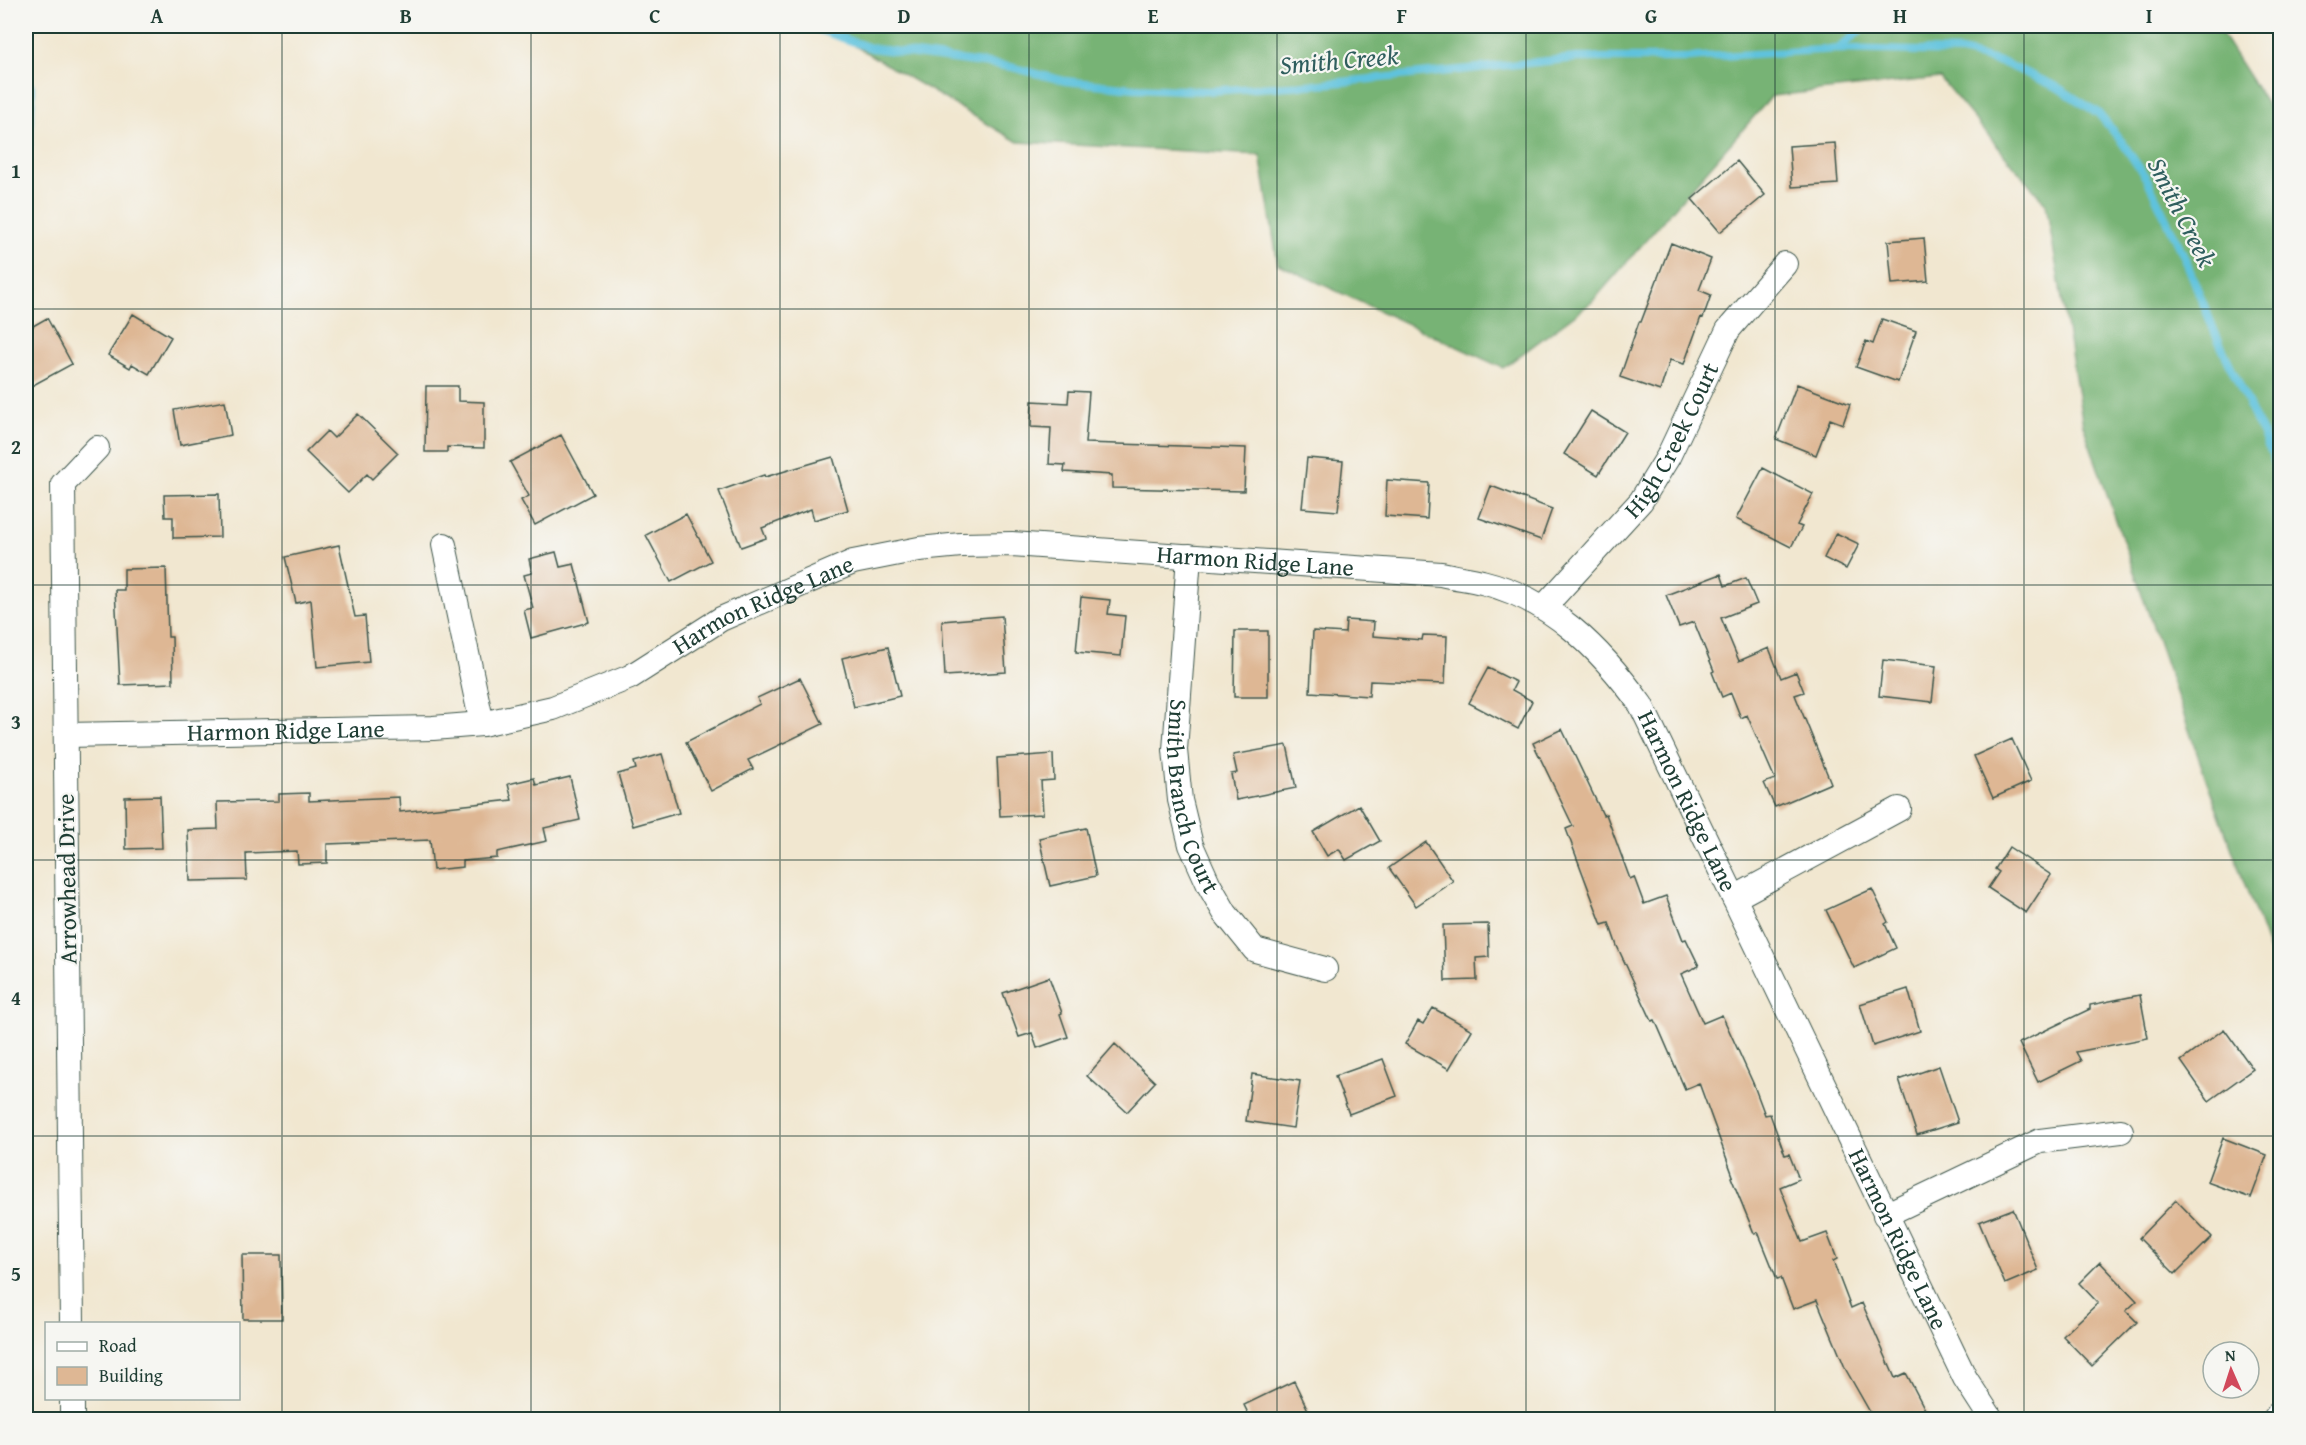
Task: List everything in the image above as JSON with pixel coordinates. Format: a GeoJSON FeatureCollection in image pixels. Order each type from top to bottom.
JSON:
{"type":"FeatureCollection","features":[{"type":"Feature","properties":{"kind":"street","name":"High Creek Court"},"geometry":{"type":"LineString","coordinates":[[1544,607],[1641,501],[1668,457],[1728,330],[1785,264]]}},
{"type":"Feature","properties":{"kind":"street","name":"Arrowhead Drive"},"geometry":{"type":"LineString","coordinates":[[72,1322],[63,484],[98,448]]}},
{"type":"Feature","properties":{"kind":"street","name":"Harmon Ridge Lane"},"geometry":{"type":"LineString","coordinates":[[66,735],[433,728],[482,724],[553,708],[630,676],[721,619],[853,562],[919,549],[1002,544],[1441,574],[1483,582],[1544,607],[1590,643],[1616,670],[1641,705],[1965,1378],[1992,1419]]}},
{"type":"Feature","properties":{"kind":"street"},"geometry":{"type":"LineString","coordinates":[[444,545],[482,724]]}},
{"type":"Feature","properties":{"kind":"street","name":"Smith Branch Court"},"geometry":{"type":"LineString","coordinates":[[1189,556],[1175,750],[1180,800],[1191,845],[1225,913],[1256,950],[1325,969]]}},
{"type":"Feature","properties":{"kind":"street"},"geometry":{"type":"LineString","coordinates":[[1734,898],[1899,809]]}},
{"type":"Feature","properties":{"kind":"street"},"geometry":{"type":"LineString","coordinates":[[1885,1215],[2040,1141],[2121,1131]]}},
{"type":"Feature","properties":{"kind":"street"},"geometry":{"type":"LineString","coordinates":[[72,1400],[72,1419]]}},
{"type":"Feature","properties":{"kind":"street"},"geometry":{"type":"LineString","coordinates":[[2274,1419],[2280,1412]]}},
{"type":"Feature","properties":{"kind":"green space"},"geometry":{"type":"Polygon","coordinates":[[[821,26],[2217,26],[2280,125],[2280,980],[2205,776],[2083,425],[2046,204],[1940,78],[1772,96],[1592,302],[1503,368],[1278,264],[1260,155],[1018,142],[821,26]]]}},
{"type":"Feature","properties":{"kind":"building"},"geometry":{"type":"Polygon","coordinates":[[[1835,143],[1838,184],[1792,187],[1789,146],[1835,143]]]}},
{"type":"Feature","properties":{"kind":"building"},"geometry":{"type":"Polygon","coordinates":[[[1737,161],[1765,195],[1720,232],[1692,199],[1737,161]]]}},
{"type":"Feature","properties":{"kind":"building"},"geometry":{"type":"Polygon","coordinates":[[[1924,238],[1928,281],[1892,284],[1888,241],[1924,238]]]}},
{"type":"Feature","properties":{"kind":"building"},"geometry":{"type":"Polygon","coordinates":[[[1671,243],[1711,259],[1699,290],[1711,295],[1684,364],[1670,360],[1660,391],[1620,377],[1639,322],[1641,322],[1671,243]]]}},
{"type":"Feature","properties":{"kind":"building"},"geometry":{"type":"Polygon","coordinates":[[[133,314],[171,337],[149,374],[132,364],[130,368],[108,355],[133,314]]]}},
{"type":"Feature","properties":{"kind":"building"},"geometry":{"type":"Polygon","coordinates":[[[47,318],[72,364],[26,389],[26,330],[47,318]]]}},
{"type":"Feature","properties":{"kind":"building"},"geometry":{"type":"Polygon","coordinates":[[[1882,319],[1916,331],[1898,382],[1856,367],[1866,341],[1873,344],[1882,319]]]}},
{"type":"Feature","properties":{"kind":"building"},"geometry":{"type":"Polygon","coordinates":[[[1797,384],[1850,404],[1843,424],[1830,419],[1816,455],[1776,439],[1797,384]]]}},
{"type":"Feature","properties":{"kind":"building"},"geometry":{"type":"Polygon","coordinates":[[[426,386],[458,386],[458,401],[484,402],[484,448],[447,447],[447,452],[425,452],[426,386]]]}},
{"type":"Feature","properties":{"kind":"building"},"geometry":{"type":"Polygon","coordinates":[[[1069,391],[1089,392],[1085,443],[1246,448],[1244,491],[1112,488],[1112,475],[1064,472],[1065,465],[1049,464],[1051,428],[1031,427],[1032,401],[1068,403],[1069,391]]]}},
{"type":"Feature","properties":{"kind":"building"},"geometry":{"type":"Polygon","coordinates":[[[225,401],[231,435],[180,445],[174,410],[225,401]]]}},
{"type":"Feature","properties":{"kind":"building"},"geometry":{"type":"Polygon","coordinates":[[[1591,411],[1625,432],[1598,475],[1564,454],[1591,411]]]}},
{"type":"Feature","properties":{"kind":"building"},"geometry":{"type":"Polygon","coordinates":[[[358,414],[398,453],[372,479],[367,474],[348,493],[306,452],[327,431],[334,438],[358,414]]]}},
{"type":"Feature","properties":{"kind":"building"},"geometry":{"type":"Polygon","coordinates":[[[561,435],[593,494],[535,525],[521,500],[529,496],[510,462],[561,435]]]}},
{"type":"Feature","properties":{"kind":"building"},"geometry":{"type":"Polygon","coordinates":[[[833,457],[848,510],[814,520],[811,509],[762,528],[766,538],[741,547],[719,491],[764,475],[765,477],[833,457]]]}},
{"type":"Feature","properties":{"kind":"building"},"geometry":{"type":"Polygon","coordinates":[[[1307,458],[1343,461],[1338,511],[1302,508],[1307,458]]]}},
{"type":"Feature","properties":{"kind":"building"},"geometry":{"type":"Polygon","coordinates":[[[1763,468],[1813,494],[1797,525],[1802,527],[1791,547],[1736,519],[1763,468]]]}},
{"type":"Feature","properties":{"kind":"building"},"geometry":{"type":"Polygon","coordinates":[[[1387,480],[1429,483],[1427,519],[1385,516],[1387,480]]]}},
{"type":"Feature","properties":{"kind":"building"},"geometry":{"type":"Polygon","coordinates":[[[1491,486],[1552,509],[1541,540],[1479,518],[1491,486]]]}},
{"type":"Feature","properties":{"kind":"building"},"geometry":{"type":"Polygon","coordinates":[[[219,494],[220,537],[173,538],[173,517],[165,517],[164,495],[219,494]]]}},
{"type":"Feature","properties":{"kind":"building"},"geometry":{"type":"Polygon","coordinates":[[[686,514],[711,561],[671,582],[646,535],[686,514]]]}},
{"type":"Feature","properties":{"kind":"building"},"geometry":{"type":"Polygon","coordinates":[[[1836,533],[1859,544],[1846,569],[1824,558],[1836,533]]]}},
{"type":"Feature","properties":{"kind":"building"},"geometry":{"type":"Polygon","coordinates":[[[339,545],[355,617],[365,616],[369,662],[317,667],[311,600],[296,603],[285,557],[339,545]]]}},
{"type":"Feature","properties":{"kind":"building"},"geometry":{"type":"Polygon","coordinates":[[[556,552],[560,567],[574,564],[589,622],[531,638],[524,610],[533,608],[524,575],[532,573],[529,559],[556,552]]]}},
{"type":"Feature","properties":{"kind":"building"},"geometry":{"type":"Polygon","coordinates":[[[166,568],[168,637],[172,637],[173,683],[120,685],[115,590],[124,590],[124,569],[166,568]]]}},
{"type":"Feature","properties":{"kind":"building"},"geometry":{"type":"Polygon","coordinates":[[[1721,574],[1725,586],[1746,578],[1757,604],[1721,618],[1739,661],[1769,648],[1781,678],[1796,672],[1804,692],[1795,695],[1831,783],[1775,807],[1764,783],[1775,779],[1747,715],[1741,718],[1731,693],[1722,697],[1694,622],[1679,627],[1666,595],[1721,574]]]}},
{"type":"Feature","properties":{"kind":"building"},"geometry":{"type":"Polygon","coordinates":[[[1081,597],[1110,600],[1108,614],[1125,616],[1121,656],[1076,652],[1081,597]]]}},
{"type":"Feature","properties":{"kind":"building"},"geometry":{"type":"Polygon","coordinates":[[[1002,616],[1006,672],[945,676],[942,621],[1002,616]]]}},
{"type":"Feature","properties":{"kind":"building"},"geometry":{"type":"Polygon","coordinates":[[[1346,620],[1374,622],[1373,636],[1422,640],[1423,635],[1447,636],[1445,684],[1370,681],[1369,696],[1310,692],[1313,631],[1345,633],[1346,620]]]}},
{"type":"Feature","properties":{"kind":"building"},"geometry":{"type":"Polygon","coordinates":[[[1235,631],[1268,631],[1268,697],[1234,697],[1235,631]]]}},
{"type":"Feature","properties":{"kind":"building"},"geometry":{"type":"Polygon","coordinates":[[[888,647],[900,696],[854,707],[842,658],[888,647]]]}},
{"type":"Feature","properties":{"kind":"building"},"geometry":{"type":"Polygon","coordinates":[[[1883,660],[1936,666],[1932,702],[1879,696],[1883,660]]]}},
{"type":"Feature","properties":{"kind":"building"},"geometry":{"type":"Polygon","coordinates":[[[1488,668],[1516,682],[1512,690],[1532,701],[1518,729],[1469,703],[1488,668]]]}},
{"type":"Feature","properties":{"kind":"building"},"geometry":{"type":"Polygon","coordinates":[[[800,678],[823,724],[748,760],[753,769],[711,791],[686,742],[760,704],[757,698],[800,678]]]}},
{"type":"Feature","properties":{"kind":"building"},"geometry":{"type":"Polygon","coordinates":[[[1562,729],[1603,815],[1606,814],[1630,879],[1634,877],[1644,904],[1666,896],[1683,940],[1686,939],[1699,966],[1681,974],[1703,1023],[1722,1015],[1765,1115],[1770,1114],[1785,1155],[1789,1154],[1799,1179],[1780,1187],[1802,1242],[1827,1233],[1837,1259],[1833,1261],[1851,1308],[1862,1303],[1895,1378],[1906,1373],[1930,1419],[1874,1419],[1846,1370],[1817,1300],[1793,1309],[1781,1278],[1777,1279],[1758,1232],[1754,1233],[1731,1177],[1733,1176],[1699,1083],[1685,1089],[1655,1020],[1652,1021],[1617,946],[1609,923],[1602,925],[1566,829],[1573,826],[1533,743],[1562,729]]]}},
{"type":"Feature","properties":{"kind":"building"},"geometry":{"type":"Polygon","coordinates":[[[2012,739],[2031,781],[1993,798],[1974,756],[2012,739]]]}},
{"type":"Feature","properties":{"kind":"building"},"geometry":{"type":"Polygon","coordinates":[[[1287,745],[1296,788],[1236,800],[1231,774],[1237,773],[1233,755],[1287,745]]]}},
{"type":"Feature","properties":{"kind":"building"},"geometry":{"type":"Polygon","coordinates":[[[662,754],[679,813],[633,826],[618,774],[636,769],[634,762],[662,754]]]}},
{"type":"Feature","properties":{"kind":"building"},"geometry":{"type":"Polygon","coordinates":[[[1053,754],[1054,780],[1041,781],[1043,814],[1000,816],[997,758],[1053,754]]]}},
{"type":"Feature","properties":{"kind":"building"},"geometry":{"type":"Polygon","coordinates":[[[570,777],[580,820],[544,828],[547,841],[497,852],[497,858],[463,861],[463,867],[433,870],[430,840],[327,844],[327,863],[298,864],[297,851],[246,853],[247,880],[190,881],[188,830],[218,829],[217,802],[279,801],[279,794],[309,793],[309,801],[399,797],[400,812],[512,800],[508,784],[534,778],[536,785],[570,777]]]}},
{"type":"Feature","properties":{"kind":"building"},"geometry":{"type":"Polygon","coordinates":[[[160,796],[162,848],[126,849],[125,797],[160,796]]]}},
{"type":"Feature","properties":{"kind":"building"},"geometry":{"type":"Polygon","coordinates":[[[1359,805],[1380,841],[1346,860],[1339,849],[1327,856],[1313,832],[1359,805]]]}},
{"type":"Feature","properties":{"kind":"building"},"geometry":{"type":"Polygon","coordinates":[[[1086,828],[1096,876],[1050,886],[1039,838],[1086,828]]]}},
{"type":"Feature","properties":{"kind":"building"},"geometry":{"type":"Polygon","coordinates":[[[1426,842],[1453,881],[1416,906],[1389,868],[1426,842]]]}},
{"type":"Feature","properties":{"kind":"building"},"geometry":{"type":"Polygon","coordinates":[[[2009,847],[2051,875],[2026,913],[1988,888],[1999,872],[1995,869],[2009,847]]]}},
{"type":"Feature","properties":{"kind":"building"},"geometry":{"type":"Polygon","coordinates":[[[1872,889],[1888,922],[1885,924],[1896,948],[1854,968],[1826,910],[1872,889]]]}},
{"type":"Feature","properties":{"kind":"building"},"geometry":{"type":"Polygon","coordinates":[[[1488,924],[1489,957],[1476,958],[1477,980],[1445,981],[1443,925],[1488,924]]]}},
{"type":"Feature","properties":{"kind":"building"},"geometry":{"type":"Polygon","coordinates":[[[1049,977],[1068,1037],[1037,1048],[1032,1033],[1019,1037],[1003,993],[1049,977]]]}},
{"type":"Feature","properties":{"kind":"building"},"geometry":{"type":"Polygon","coordinates":[[[1908,989],[1920,1031],[1873,1046],[1860,1004],[1908,989]]]}},
{"type":"Feature","properties":{"kind":"building"},"geometry":{"type":"Polygon","coordinates":[[[2140,995],[2148,1038],[2076,1052],[2081,1061],[2038,1082],[2019,1043],[2090,1009],[2090,1005],[2140,995]]]}},
{"type":"Feature","properties":{"kind":"building"},"geometry":{"type":"Polygon","coordinates":[[[1433,1008],[1472,1030],[1449,1069],[1405,1044],[1418,1021],[1423,1024],[1433,1008]]]}},
{"type":"Feature","properties":{"kind":"building"},"geometry":{"type":"Polygon","coordinates":[[[2224,1029],[2253,1069],[2209,1101],[2181,1061],[2224,1029]]]}},
{"type":"Feature","properties":{"kind":"building"},"geometry":{"type":"Polygon","coordinates":[[[1115,1044],[1155,1082],[1127,1112],[1087,1076],[1115,1044]]]}},
{"type":"Feature","properties":{"kind":"building"},"geometry":{"type":"Polygon","coordinates":[[[1383,1059],[1397,1096],[1349,1114],[1335,1076],[1383,1059]]]}},
{"type":"Feature","properties":{"kind":"building"},"geometry":{"type":"Polygon","coordinates":[[[1939,1066],[1958,1122],[1917,1135],[1899,1080],[1939,1066]]]}},
{"type":"Feature","properties":{"kind":"building"},"geometry":{"type":"Polygon","coordinates":[[[1252,1074],[1300,1081],[1293,1128],[1246,1121],[1252,1074]]]}},
{"type":"Feature","properties":{"kind":"building"},"geometry":{"type":"Polygon","coordinates":[[[2223,1138],[2267,1155],[2251,1198],[2207,1182],[2223,1138]]]}},
{"type":"Feature","properties":{"kind":"building"},"geometry":{"type":"Polygon","coordinates":[[[2176,1200],[2212,1237],[2175,1274],[2139,1238],[2176,1200]]]}},
{"type":"Feature","properties":{"kind":"building"},"geometry":{"type":"Polygon","coordinates":[[[2013,1209],[2038,1270],[2005,1284],[1979,1222],[2013,1209]]]}},
{"type":"Feature","properties":{"kind":"building"},"geometry":{"type":"Polygon","coordinates":[[[242,1255],[281,1255],[282,1319],[243,1319],[242,1255]]]}},
{"type":"Feature","properties":{"kind":"building"},"geometry":{"type":"Polygon","coordinates":[[[2100,1262],[2137,1301],[2126,1311],[2137,1322],[2092,1366],[2063,1336],[2098,1303],[2079,1283],[2100,1262]]]}},
{"type":"Feature","properties":{"kind":"building"},"geometry":{"type":"Polygon","coordinates":[[[1294,1381],[1310,1414],[1298,1419],[1251,1419],[1244,1405],[1294,1381]]]}},
{"type":"Feature","properties":{"kind":"waterway","name":"Smith Creek"},"geometry":{"type":"LineString","coordinates":[[808,26],[871,48],[1011,67],[1065,81],[1134,88],[1207,91],[1322,84],[1577,58],[1684,58],[1838,49],[1961,52],[2004,63],[2057,87],[2098,113],[2122,142],[2148,181],[2271,452],[2280,484]]}},
{"type":"Feature","properties":{"kind":"waterway"},"geometry":{"type":"LineString","coordinates":[[1838,49],[1865,26]]}},
{"type":"Feature","properties":{"kind":"waterway"},"geometry":{"type":"LineString","coordinates":[[26,78],[32,90],[29,143],[26,154]]}}]}
